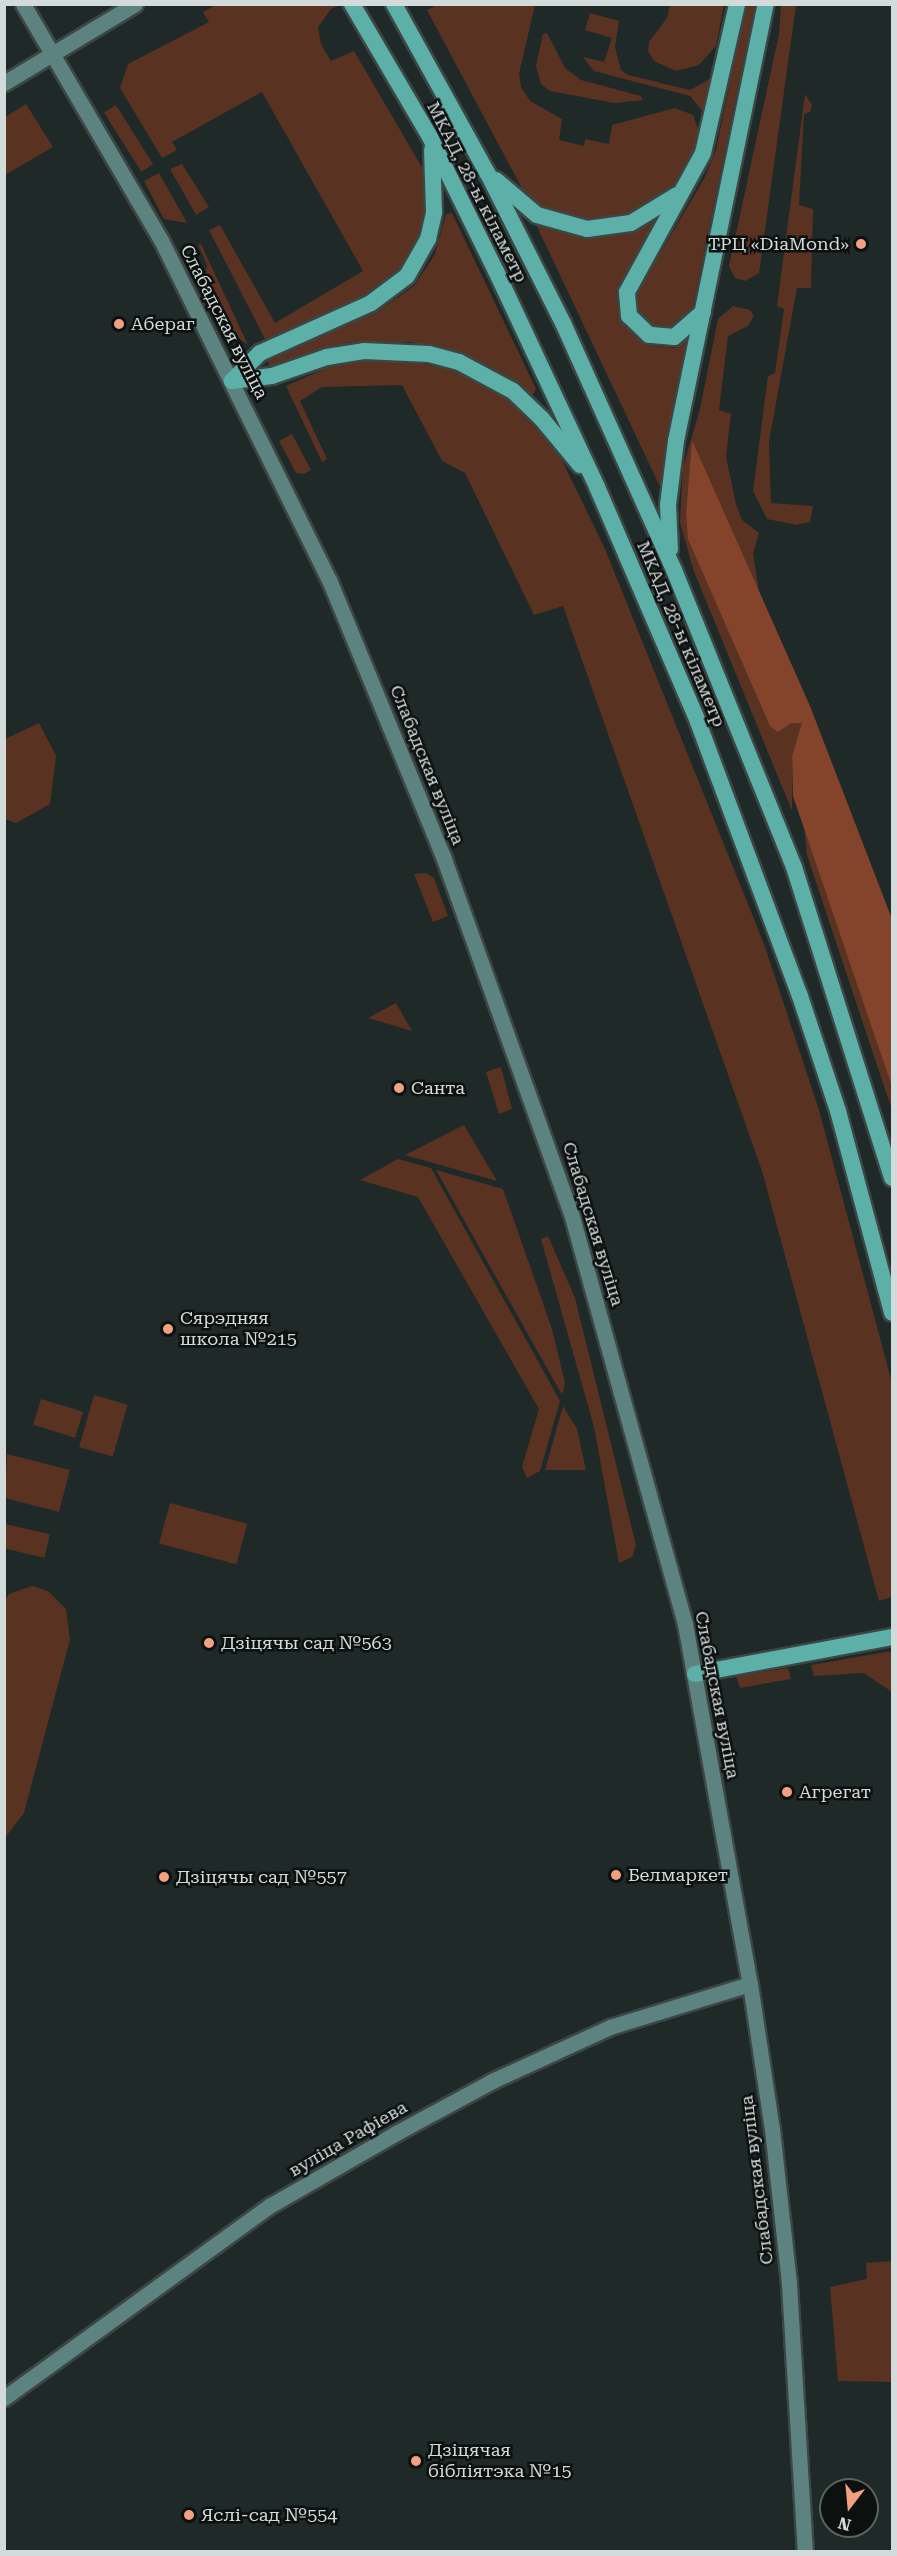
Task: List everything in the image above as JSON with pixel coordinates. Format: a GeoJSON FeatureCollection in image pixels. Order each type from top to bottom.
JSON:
{"type":"FeatureCollection","features":[{"type":"Feature","properties":{"kind":"highway","name":"МКАД, 28-ы кіламетр"},"geometry":{"type":"LineString","coordinates":[[394,4],[488,174],[578,354],[674,570],[794,867],[892,1178]]}},
{"type":"Feature","properties":{"kind":"highway"},"geometry":{"type":"LineString","coordinates":[[703,312],[680,333],[662,338],[637,328],[626,304],[632,280],[694,175],[709,135],[737,4]]}},
{"type":"Feature","properties":{"kind":"highway"},"geometry":{"type":"LineString","coordinates":[[674,570],[668,505],[676,441],[766,4]]}},
{"type":"Feature","properties":{"kind":"highway","name":"МКАД, 28-ы кіламетр"},"geometry":{"type":"LineString","coordinates":[[356,11],[430,137],[597,487],[698,722],[800,996],[838,1111],[892,1313]]}},
{"type":"Feature","properties":{"kind":"highway"},"geometry":{"type":"LineString","coordinates":[[232,381],[260,353],[371,303],[407,276],[428,239],[434,212],[430,137]]}},
{"type":"Feature","properties":{"kind":"highway"},"geometry":{"type":"LineString","coordinates":[[488,174],[537,215],[587,229],[631,222],[683,191]]}},
{"type":"Feature","properties":{"kind":"highway"},"geometry":{"type":"LineString","coordinates":[[232,381],[272,376],[327,357],[364,351],[400,350],[459,362],[513,392],[542,419],[597,487]]}},
{"type":"Feature","properties":{"kind":"highway"},"geometry":{"type":"LineString","coordinates":[[695,1674],[889,1635]]}},
{"type":"Feature","properties":{"kind":"main road","name":"Слабадская вуліца"},"geometry":{"type":"LineString","coordinates":[[23,4],[161,240],[330,582],[444,859],[571,1214],[648,1479],[695,1674],[750,1984],[772,2129],[789,2284],[806,2552]]}},
{"type":"Feature","properties":{"kind":"main road"},"geometry":{"type":"LineString","coordinates":[[4,83],[135,4]]}},
{"type":"Feature","properties":{"kind":"main road","name":"вуліца Рафіева"},"geometry":{"type":"LineString","coordinates":[[4,2398],[244,2224],[378,2143],[484,2085],[610,2027],[750,1984]]}},
{"type":"Feature","properties":{"kind":"shaded area"},"geometry":{"type":"Polygon","coordinates":[[[216,5],[340,5],[331,9],[318,27],[321,44],[331,61],[354,51],[427,176],[429,202],[419,241],[401,270],[370,297],[268,345],[209,230],[220,225],[275,323],[363,271],[262,92],[172,142],[177,150],[162,158],[120,88],[128,64],[209,22],[203,12],[216,5]]]}},
{"type":"Feature","properties":{"kind":"shaded area"},"geometry":{"type":"Polygon","coordinates":[[[438,5],[535,5],[519,74],[521,87],[530,101],[562,119],[559,140],[584,146],[585,139],[609,144],[612,125],[675,108],[693,115],[699,132],[696,150],[673,191],[628,217],[584,224],[543,211],[527,198],[427,10],[438,5]]]}},
{"type":"Feature","properties":{"kind":"shaded area"},"geometry":{"type":"Polygon","coordinates":[[[670,5],[724,5],[716,46],[699,65],[676,71],[654,61],[648,51],[649,42],[667,18],[670,5]]]}},
{"type":"Feature","properties":{"kind":"shaded area"},"geometry":{"type":"Polygon","coordinates":[[[746,5],[755,5],[691,315],[668,331],[652,329],[637,315],[635,297],[705,177],[716,150],[746,5]]]}},
{"type":"Feature","properties":{"kind":"shaded area"},"geometry":{"type":"Polygon","coordinates":[[[781,5],[796,5],[759,273],[745,281],[735,278],[729,266],[779,34],[781,5]]]}},
{"type":"Feature","properties":{"kind":"shaded area"},"geometry":{"type":"Polygon","coordinates":[[[590,13],[619,21],[615,47],[621,70],[628,75],[690,90],[710,79],[703,112],[690,96],[594,71],[583,57],[604,62],[612,38],[585,30],[590,13]]]}},
{"type":"Feature","properties":{"kind":"shaded area"},"geometry":{"type":"Polygon","coordinates":[[[547,33],[565,68],[581,80],[641,96],[643,100],[614,103],[550,91],[541,84],[536,66],[543,34],[547,33]]]}},
{"type":"Feature","properties":{"kind":"shaded area"},"geometry":{"type":"Polygon","coordinates":[[[805,94],[812,105],[810,112],[804,114],[799,205],[813,209],[811,288],[797,288],[769,441],[771,503],[813,506],[810,522],[797,525],[767,519],[753,491],[768,376],[775,373],[784,309],[777,306],[805,94]]]}},
{"type":"Feature","properties":{"kind":"shaded area"},"geometry":{"type":"Polygon","coordinates":[[[26,104],[53,147],[5,175],[5,117],[26,104]]]}},
{"type":"Feature","properties":{"kind":"shaded area"},"geometry":{"type":"Polygon","coordinates":[[[116,105],[153,164],[141,172],[104,112],[116,105]]]}},
{"type":"Feature","properties":{"kind":"shaded area"},"geometry":{"type":"Polygon","coordinates":[[[182,164],[209,207],[196,215],[170,169],[182,164]]]}},
{"type":"Feature","properties":{"kind":"shaded area"},"geometry":{"type":"Polygon","coordinates":[[[159,173],[187,223],[164,219],[144,181],[159,173]]]}},
{"type":"Feature","properties":{"kind":"shaded area"},"geometry":{"type":"Polygon","coordinates":[[[452,213],[536,389],[532,396],[490,366],[411,342],[351,342],[269,367],[268,360],[380,310],[414,286],[435,254],[446,214],[452,213]]]}},
{"type":"Feature","properties":{"kind":"shaded area"},"geometry":{"type":"Polygon","coordinates":[[[533,218],[556,230],[589,236],[620,234],[658,220],[619,297],[627,327],[648,345],[674,348],[687,341],[667,436],[663,493],[533,218]]]}},
{"type":"Feature","properties":{"kind":"shaded area"},"geometry":{"type":"Polygon","coordinates":[[[201,244],[248,345],[234,335],[205,280],[207,265],[198,245],[201,244]]]}},
{"type":"Feature","properties":{"kind":"shaded area"},"geometry":{"type":"Polygon","coordinates":[[[733,306],[750,310],[754,316],[748,326],[728,336],[719,410],[731,414],[726,457],[736,504],[742,520],[759,533],[753,553],[759,592],[692,441],[686,513],[778,732],[792,723],[803,722],[792,756],[792,811],[693,569],[680,522],[683,467],[700,409],[718,319],[733,306]]]}},
{"type":"Feature","properties":{"kind":"shaded area"},"geometry":{"type":"Polygon","coordinates":[[[383,358],[450,368],[509,400],[559,454],[605,549],[764,944],[819,1110],[892,1383],[892,1597],[879,1601],[762,1171],[563,606],[534,615],[465,473],[442,461],[402,385],[322,387],[300,401],[327,459],[322,462],[286,386],[344,360],[383,358]]]}},
{"type":"Feature","properties":{"kind":"shaded area"},"geometry":{"type":"Polygon","coordinates":[[[292,434],[311,470],[304,474],[296,473],[279,441],[292,434]]]}},
{"type":"Feature","properties":{"kind":"shaded area"},"geometry":{"type":"Polygon","coordinates":[[[692,440],[810,706],[892,919],[892,1087],[793,796],[792,756],[802,723],[792,723],[778,732],[770,726],[688,539],[686,513],[692,440]]]}},
{"type":"Feature","properties":{"kind":"shaded area"},"geometry":{"type":"Polygon","coordinates":[[[39,723],[56,756],[50,804],[16,823],[5,819],[5,739],[39,723]]]}},
{"type":"Feature","properties":{"kind":"shaded area"},"geometry":{"type":"Polygon","coordinates":[[[804,826],[892,1087],[892,1110],[807,855],[804,826]]]}},
{"type":"Feature","properties":{"kind":"shaded area"},"geometry":{"type":"Polygon","coordinates":[[[426,873],[434,878],[448,916],[433,922],[414,874],[426,873]]]}},
{"type":"Feature","properties":{"kind":"shaded area"},"geometry":{"type":"Polygon","coordinates":[[[396,1003],[412,1031],[368,1018],[396,1003]]]}},
{"type":"Feature","properties":{"kind":"shaded area"},"geometry":{"type":"Polygon","coordinates":[[[501,1067],[512,1109],[499,1114],[486,1072],[501,1067]]]}},
{"type":"Feature","properties":{"kind":"shaded area"},"geometry":{"type":"Polygon","coordinates":[[[464,1125],[497,1181],[405,1155],[464,1125]]]}},
{"type":"Feature","properties":{"kind":"shaded area"},"geometry":{"type":"Polygon","coordinates":[[[398,1159],[431,1168],[560,1401],[540,1471],[527,1478],[522,1467],[539,1409],[418,1197],[360,1180],[398,1159]]]}},
{"type":"Feature","properties":{"kind":"shaded area"},"geometry":{"type":"Polygon","coordinates":[[[436,1170],[503,1189],[552,1329],[565,1383],[562,1395],[436,1170]]]}},
{"type":"Feature","properties":{"kind":"shaded area"},"geometry":{"type":"Polygon","coordinates":[[[548,1236],[575,1298],[636,1545],[632,1557],[619,1563],[594,1427],[541,1239],[548,1236]]]}},
{"type":"Feature","properties":{"kind":"shaded area"},"geometry":{"type":"Polygon","coordinates":[[[94,1395],[128,1405],[113,1457],[79,1447],[94,1395]]]}},
{"type":"Feature","properties":{"kind":"shaded area"},"geometry":{"type":"Polygon","coordinates":[[[41,1399],[83,1412],[75,1438],[33,1425],[41,1399]]]}},
{"type":"Feature","properties":{"kind":"shaded area"},"geometry":{"type":"Polygon","coordinates":[[[563,1406],[577,1429],[586,1470],[545,1470],[563,1406]]]}},
{"type":"Feature","properties":{"kind":"shaded area"},"geometry":{"type":"Polygon","coordinates":[[[7,1454],[70,1470],[59,1512],[5,1498],[7,1454]]]}},
{"type":"Feature","properties":{"kind":"shaded area"},"geometry":{"type":"Polygon","coordinates":[[[170,1503],[247,1524],[236,1564],[159,1544],[170,1503]]]}},
{"type":"Feature","properties":{"kind":"shaded area"},"geometry":{"type":"Polygon","coordinates":[[[5,1524],[50,1534],[44,1558],[4,1548],[5,1524]]]}},
{"type":"Feature","properties":{"kind":"shaded area"},"geometry":{"type":"Polygon","coordinates":[[[32,1586],[48,1591],[66,1609],[70,1639],[24,1813],[5,1838],[5,1600],[9,1594],[32,1586]]]}},
{"type":"Feature","properties":{"kind":"shaded area"},"geometry":{"type":"Polygon","coordinates":[[[892,1651],[892,1692],[864,1673],[814,1676],[811,1665],[892,1651]]]}},
{"type":"Feature","properties":{"kind":"shaded area"},"geometry":{"type":"Polygon","coordinates":[[[788,1668],[791,1679],[740,1688],[736,1676],[788,1668]]]}},
{"type":"Feature","properties":{"kind":"shaded area"},"geometry":{"type":"Polygon","coordinates":[[[892,2261],[892,2382],[838,2381],[830,2287],[867,2279],[866,2263],[892,2261]]]}},
{"type":"Feature","properties":{"kind":"place","name":"ТРЦ «DiaMond»"},"geometry":{"type":"Point","coordinates":[861,244]}},
{"type":"Feature","properties":{"kind":"place","name":"Абераг"},"geometry":{"type":"Point","coordinates":[119,324]}},
{"type":"Feature","properties":{"kind":"place","name":"Санта"},"geometry":{"type":"Point","coordinates":[399,1088]}},
{"type":"Feature","properties":{"kind":"place","name":"Сярэдняя школа №215"},"geometry":{"type":"Point","coordinates":[168,1329]}},
{"type":"Feature","properties":{"kind":"place","name":"Дзіцячы сад №563"},"geometry":{"type":"Point","coordinates":[209,1643]}},
{"type":"Feature","properties":{"kind":"place","name":"Агрегат"},"geometry":{"type":"Point","coordinates":[787,1792]}},
{"type":"Feature","properties":{"kind":"place","name":"Белмаркет"},"geometry":{"type":"Point","coordinates":[616,1875]}},
{"type":"Feature","properties":{"kind":"place","name":"Дзіцячы сад №557"},"geometry":{"type":"Point","coordinates":[164,1877]}},
{"type":"Feature","properties":{"kind":"place","name":"Дзіцячая бібліятэка №15"},"geometry":{"type":"Point","coordinates":[416,2461]}},
{"type":"Feature","properties":{"kind":"place","name":"Яслі-сад №554"},"geometry":{"type":"Point","coordinates":[189,2515]}}]}
